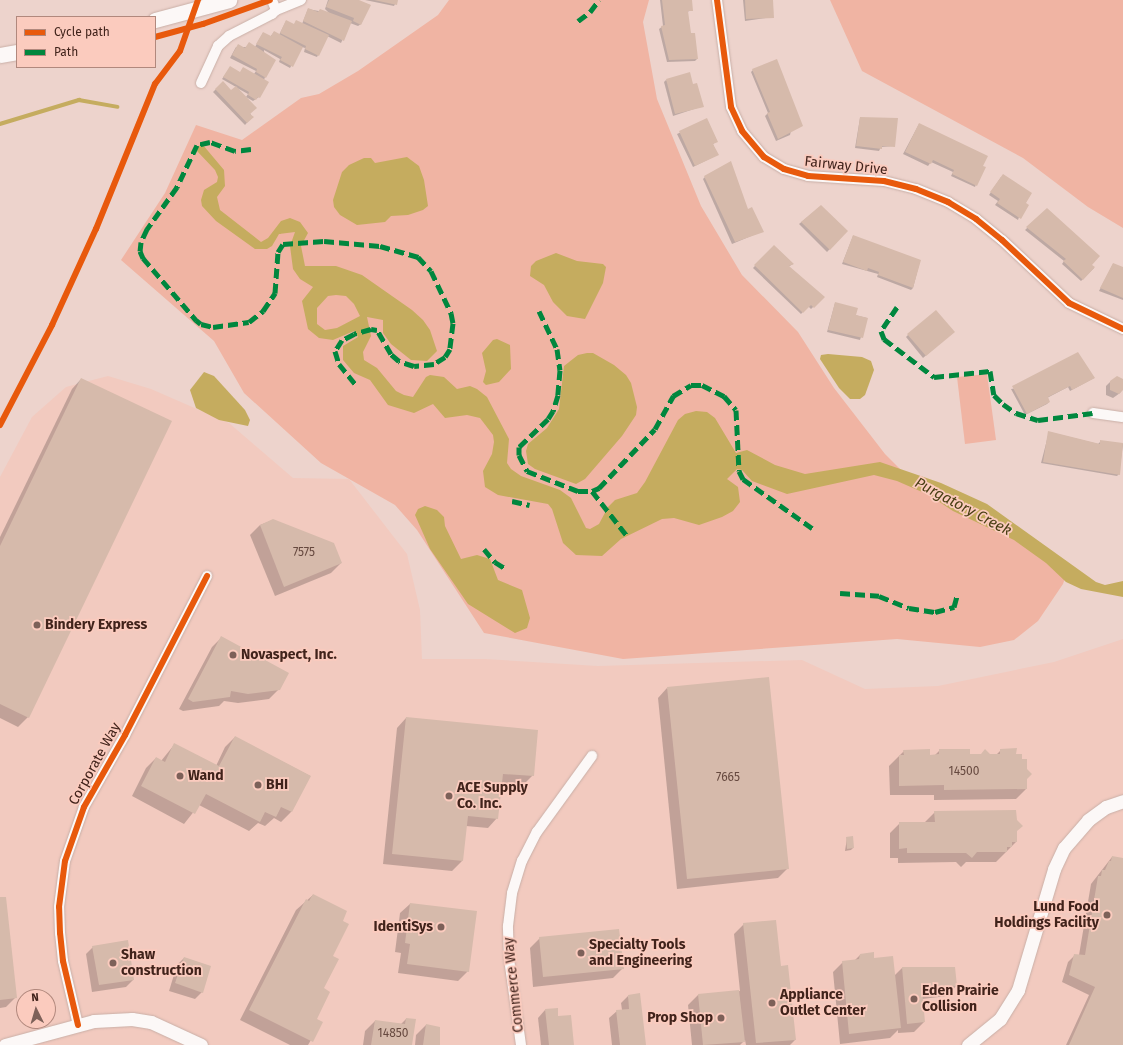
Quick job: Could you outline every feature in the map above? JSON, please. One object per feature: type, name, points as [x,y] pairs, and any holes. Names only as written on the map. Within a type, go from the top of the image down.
[{"type":"main road","points":[[156,20],[229,0]]},
{"type":"main road","points":[[0,55],[16,52]]},
{"type":"street","points":[[272,0],[276,10]]},
{"type":"street","points":[[201,83],[218,46],[223,41],[276,10],[301,0]]},
{"type":"street","name":"Fairway Drive","points":[[717,0],[731,107],[742,131],[764,157],[784,168],[808,176],[884,181],[916,189],[948,202],[976,219],[1002,240],[1069,303],[1123,329]]},
{"type":"street","points":[[1094,413],[1123,417]]},
{"type":"street","name":"Corporate Way","points":[[78,1026],[63,961],[60,932],[59,907],[66,861],[84,807],[125,735],[207,576]]},
{"type":"street","name":"Commerce Way","points":[[521,1045],[509,958],[508,926],[512,893],[522,861],[537,832],[592,756]]},
{"type":"street","points":[[968,1045],[1000,1018],[1018,990],[1054,869],[1064,848],[1088,820],[1106,807],[1123,801]]},
{"type":"street","points":[[5,1045],[110,1019],[147,1021],[201,1045]]},
{"type":"shaded area","points":[[449,0],[649,0],[643,22],[657,99],[701,206],[742,275],[798,332],[834,388],[885,454],[907,476],[1068,569],[1063,584],[1038,621],[1014,640],[980,647],[897,639],[623,659],[484,633],[417,530],[395,505],[321,463],[244,393],[214,341],[121,260],[165,193],[196,125],[242,140],[301,98],[319,94],[358,71],[438,15]]},
{"type":"shaded area","points":[[830,0],[1123,0],[1123,228],[1088,207],[1023,158],[862,71]]},
{"type":"shaded area","points":[[987,374],[996,440],[965,444],[957,377]]},
{"type":"shaded area","points":[[108,376],[151,389],[229,423],[293,478],[349,479],[407,554],[420,610],[422,659],[485,659],[598,666],[802,660],[865,689],[938,686],[1054,662],[1123,639],[1123,1045],[0,1045],[0,477],[32,417],[66,387]]},
{"type":"water","points":[[200,145],[203,145],[224,170],[225,186],[217,197],[220,210],[261,242],[268,238],[281,221],[290,218],[300,222],[308,233],[301,246],[305,266],[336,266],[362,275],[412,310],[423,320],[430,330],[437,351],[427,361],[411,360],[391,344],[383,333],[383,320],[367,317],[371,336],[363,352],[364,360],[377,368],[396,391],[404,395],[413,397],[426,377],[430,375],[444,377],[457,389],[470,386],[477,389],[487,397],[509,439],[507,463],[511,469],[521,476],[560,490],[571,498],[586,528],[590,529],[599,524],[608,507],[615,500],[637,493],[645,482],[678,420],[685,414],[696,411],[707,412],[715,418],[736,453],[747,450],[775,465],[805,474],[880,462],[941,483],[987,504],[1096,582],[1105,585],[1123,581],[1123,597],[1081,589],[1066,582],[1046,563],[1014,540],[953,511],[929,495],[897,481],[874,475],[787,494],[752,481],[742,470],[737,469],[727,479],[738,487],[740,502],[733,511],[722,517],[699,525],[674,518],[662,519],[621,539],[602,556],[576,555],[563,543],[552,509],[548,504],[498,495],[485,487],[483,471],[492,454],[494,442],[493,435],[480,418],[467,415],[445,418],[433,404],[414,413],[388,405],[370,380],[354,373],[343,360],[343,346],[358,337],[354,331],[333,340],[319,338],[308,329],[302,301],[313,287],[300,279],[293,269],[290,246],[295,232],[279,234],[272,246],[267,249],[255,249],[216,221],[202,206],[201,200],[204,190],[217,182],[218,177],[215,170],[197,151]],"holes":[[[328,296],[346,296],[354,304],[360,316],[337,328],[325,330],[317,324],[317,308]]]},
{"type":"water","points":[[407,157],[419,166],[424,180],[428,206],[423,210],[408,215],[391,216],[385,222],[357,225],[340,215],[334,207],[333,200],[342,172],[349,165],[364,158],[371,158],[375,163]]},
{"type":"water","points":[[556,253],[577,261],[603,264],[606,267],[603,283],[585,319],[567,316],[553,302],[544,285],[530,276],[531,266],[536,261]]},
{"type":"water","points":[[497,339],[510,345],[511,369],[499,382],[486,385],[483,382],[486,371],[482,353],[493,340]]},
{"type":"water","points":[[593,353],[614,365],[626,375],[631,383],[637,407],[636,415],[622,436],[585,479],[576,484],[535,469],[528,464],[526,451],[528,444],[547,428],[559,409],[564,366],[578,355]]},
{"type":"water","points":[[828,354],[862,357],[871,361],[874,370],[865,395],[860,399],[850,399],[839,388],[820,359],[821,355]]},
{"type":"water","points":[[204,372],[214,376],[245,410],[250,420],[248,426],[219,420],[196,408],[190,390]]},
{"type":"water","points":[[425,506],[437,510],[444,517],[445,526],[461,559],[477,555],[490,559],[498,580],[522,590],[530,618],[527,628],[515,633],[468,604],[430,549],[415,515],[418,509]]},
{"type":"building","points":[[329,0],[359,0],[371,5],[361,25],[353,21],[354,18],[326,7]]},
{"type":"building","points":[[374,0],[398,0],[397,5]]},
{"type":"building","points":[[662,0],[692,0],[693,11],[688,11],[691,33],[695,33],[698,59],[669,60],[661,26],[665,25]]},
{"type":"building","points":[[745,0],[773,0],[774,18],[746,19]]},
{"type":"building","points":[[308,8],[318,12],[320,9],[352,21],[344,41],[303,21]]},
{"type":"building","points":[[286,20],[294,24],[296,20],[329,35],[319,56],[305,49],[306,46],[280,33]]},
{"type":"building","points":[[274,31],[303,47],[293,67],[280,60],[282,57],[256,44],[263,32],[271,36]]},
{"type":"building","points":[[249,42],[276,60],[266,78],[256,72],[257,69],[232,55],[238,44],[245,48]]},
{"type":"building","points":[[777,59],[803,126],[778,139],[767,113],[770,112],[752,69]]},
{"type":"building","points":[[230,66],[240,72],[243,67],[269,82],[260,98],[258,97],[256,100],[248,95],[249,92],[223,77]]},
{"type":"building","points":[[690,72],[693,84],[697,83],[704,107],[675,114],[666,79]]},
{"type":"building","points":[[223,81],[231,90],[236,86],[257,108],[250,114],[254,117],[247,123],[215,89]]},
{"type":"building","points":[[860,117],[898,118],[895,147],[882,146],[882,149],[856,146]]},
{"type":"building","points":[[707,118],[718,142],[713,144],[719,155],[695,166],[679,131]]},
{"type":"building","points":[[919,123],[988,156],[983,166],[986,167],[977,186],[952,174],[954,170],[933,160],[931,164],[905,152]]},
{"type":"building","points":[[731,161],[748,209],[752,207],[764,232],[735,242],[704,176]]},
{"type":"building","points":[[1003,174],[1032,193],[1026,203],[1029,205],[1021,219],[997,203],[1000,199],[990,192]]},
{"type":"building","points":[[821,205],[848,231],[830,250],[801,222]]},
{"type":"building","points":[[1047,208],[1100,256],[1092,265],[1095,267],[1083,280],[1063,261],[1066,259],[1026,227]]},
{"type":"building","points":[[853,235],[921,260],[913,288],[878,275],[879,272],[868,268],[867,271],[843,262]]},
{"type":"building","points":[[774,245],[794,264],[789,266],[825,297],[814,308],[811,305],[803,313],[754,265]]},
{"type":"building","points":[[1113,263],[1123,267],[1123,298],[1100,288]]},
{"type":"building","points":[[835,302],[858,308],[856,315],[868,318],[863,338],[828,330]]},
{"type":"building","points":[[936,310],[955,332],[926,356],[907,334]]},
{"type":"building","points":[[1078,352],[1095,378],[1072,390],[1070,386],[1048,397],[1050,402],[1027,414],[1012,386]]},
{"type":"building","points":[[1117,376],[1123,379],[1123,390],[1119,394],[1110,390],[1110,381]]},
{"type":"building","name":"Bindery Express","points":[[81,378],[172,421],[29,718],[0,704],[0,546]]},
{"type":"building","points":[[1048,431],[1100,444],[1100,440],[1123,443],[1120,475],[1043,462]]},
{"type":"building","points":[[273,519],[334,543],[342,563],[284,587],[260,525]]},
{"type":"building","name":"Novaspect, Inc.","points":[[221,636],[289,673],[280,690],[248,694],[231,691],[230,697],[193,702],[188,699]]},
{"type":"building","points":[[769,677],[789,869],[687,879],[667,687]]},
{"type":"building","name":"ACE Supply Co. Inc.","points":[[406,717],[538,730],[534,776],[503,774],[498,819],[468,816],[463,861],[392,854]]},
{"type":"building","name":"BHI","points":[[235,736],[311,776],[292,812],[281,807],[276,817],[265,812],[260,822],[206,794],[195,814],[141,786],[156,757],[165,762],[174,743],[219,766]]},
{"type":"building","points":[[1017,748],[1016,754],[1022,754],[1022,759],[1027,759],[1027,769],[1032,774],[1027,779],[1027,789],[944,790],[944,785],[899,786],[899,755],[904,755],[903,750],[930,749],[930,755],[939,754],[939,749],[970,749],[970,754],[981,754],[985,749],[990,754],[1000,754],[1000,749]]},
{"type":"building","points":[[1016,810],[1017,820],[1023,826],[1017,831],[1017,842],[1012,842],[1012,847],[1007,847],[1007,852],[977,852],[972,858],[966,853],[907,853],[907,848],[899,849],[899,822],[935,822],[934,811]]},
{"type":"building","points":[[853,836],[854,848],[847,849],[846,837]]},
{"type":"building","name":"Lund Food Holdings Facility","points":[[1112,856],[1123,858],[1123,1045],[1069,1045],[1095,987],[1069,975],[1074,954],[1085,955],[1098,876],[1101,876],[1102,870],[1105,870],[1109,861],[1111,861]]},
{"type":"building","points":[[313,894],[347,911],[343,921],[349,924],[333,956],[339,959],[324,988],[330,992],[317,1019],[323,1022],[313,1042],[249,1010],[306,899],[309,901]]},
{"type":"building","points":[[0,897],[6,897],[16,998],[0,1000]]},
{"type":"building","name":"IdentiSys","points":[[410,903],[477,911],[469,972],[407,964],[410,944],[405,943]]},
{"type":"building","name":"Appliance Outlet Center","points":[[776,920],[781,966],[788,965],[796,1040],[756,1043],[743,923]]},
{"type":"building","name":"Specialty Tools and Engineering","points":[[619,929],[624,969],[543,977],[539,937]]},
{"type":"building","name":"Shaw construction","points":[[128,940],[134,980],[99,985],[92,946]]},
{"type":"building","points":[[874,952],[874,958],[893,956],[901,1028],[849,1034],[842,961],[859,959],[860,954]]},
{"type":"building","points":[[184,957],[211,966],[203,993],[175,983]]},
{"type":"building","name":"Eden Prairie Collision","points":[[902,967],[955,967],[957,986],[922,990],[925,1022],[907,1024]]},
{"type":"building","name":"Prop Shop","points":[[739,990],[745,1042],[703,1045],[698,994]]},
{"type":"building","points":[[640,993],[646,1045],[620,1045],[616,1010],[629,1009],[628,995]]},
{"type":"building","points":[[558,1008],[558,1016],[571,1015],[574,1045],[549,1045],[545,1009]]},
{"type":"building","points":[[406,1018],[416,1019],[412,1045],[371,1045],[375,1020],[405,1024]]},
{"type":"building","points":[[426,1024],[440,1027],[440,1045],[423,1045]]},
{"type":"waterway","name":"Purgatory Creek","points":[[0,124],[79,100],[117,107]]},
{"type":"marked path","points":[[578,21],[590,12],[599,0]]},
{"type":"marked path","points":[[251,149],[235,151],[210,142],[197,145],[177,187],[147,229],[141,242],[140,251],[143,258],[196,320],[201,324],[213,327],[249,322],[263,311],[275,293],[278,252],[283,244],[324,241],[380,246],[418,257],[431,271],[451,313],[453,323],[450,349],[445,357],[434,364],[414,366],[399,361],[391,354],[377,330],[371,329],[354,334],[342,340],[335,351],[339,364],[356,385]]},
{"type":"marked path","points":[[897,307],[881,331],[884,339],[934,377],[990,371],[994,395],[1003,404],[1016,413],[1038,420],[1093,413]]},
{"type":"marked path","points":[[539,311],[557,349],[560,370],[558,395],[553,411],[548,419],[519,447],[519,455],[527,471],[578,491],[592,491],[599,488],[655,429],[673,396],[691,385],[702,385],[724,396],[736,410],[739,471],[743,479],[812,528]]},
{"type":"marked path","points":[[592,491],[628,537]]},
{"type":"marked path","points":[[512,501],[530,505]]},
{"type":"marked path","points":[[484,549],[495,562],[506,569]]},
{"type":"marked path","points":[[840,593],[879,596],[909,608],[935,612],[954,607],[957,596]]},
{"type":"cycle path","points":[[0,425],[52,325],[96,229],[155,84],[180,51],[198,0]]},
{"type":"cycle path","points":[[156,37],[203,24],[270,0]]},
{"type":"cycle path","points":[[717,0],[731,107],[742,131],[764,157],[784,169],[808,176],[884,181],[916,189],[948,202],[976,219],[1002,240],[1069,303],[1123,329]]},
{"type":"cycle path","points":[[78,1025],[63,961],[60,933],[59,907],[65,861],[84,807],[125,735],[207,576]]},
{"type":"place","name":"Bindery Express","points":[[37,625]]},
{"type":"place","name":"Novaspect, Inc.","points":[[233,655]]},
{"type":"place","name":"Wand","points":[[180,776]]},
{"type":"place","name":"BHI","points":[[258,785]]},
{"type":"place","name":"ACE Supply Co. Inc.","points":[[449,796]]},
{"type":"place","name":"Lund Food Holdings Facility","points":[[1107,915]]},
{"type":"place","name":"IdentiSys","points":[[441,927]]},
{"type":"place","name":"Specialty Tools and Engineering","points":[[581,953]]},
{"type":"place","name":"Shaw construction","points":[[113,963]]},
{"type":"place","name":"Eden Prairie Collision","points":[[914,999]]},
{"type":"place","name":"Appliance Outlet Center","points":[[772,1003]]},
{"type":"place","name":"Prop Shop","points":[[721,1018]]}]
